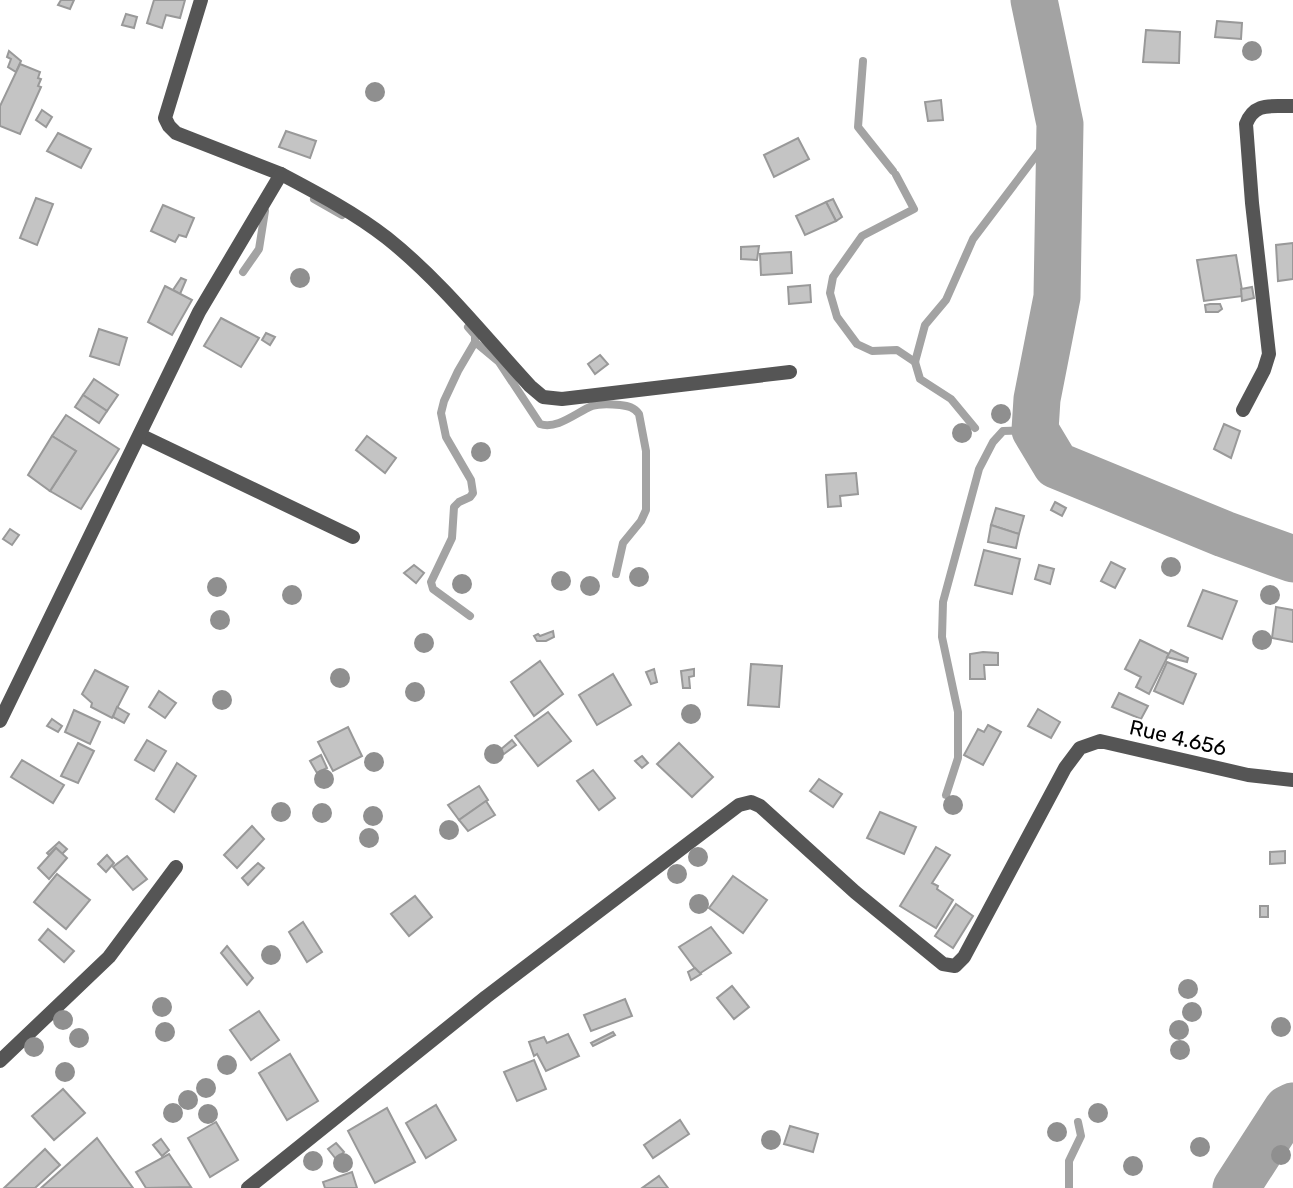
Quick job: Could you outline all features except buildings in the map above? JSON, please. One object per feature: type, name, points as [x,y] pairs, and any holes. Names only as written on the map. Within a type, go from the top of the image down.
[{"type":"street","points":[[201,0],[165,118],[169,126],[176,133],[281,174],[321,195],[386,237],[426,272],[543,397],[562,399],[790,372]]},
{"type":"street","points":[[1243,410],[1265,370],[1269,355],[1246,124],[1250,113],[1260,107],[1293,106]]},
{"type":"street","points":[[0,721],[199,312],[281,174]]},
{"type":"street","points":[[140,435],[353,537]]},
{"type":"street","name":"Rue 4.656","points":[[253,1186],[486,998],[739,805],[751,802],[760,806],[855,892],[943,964],[955,966],[964,957],[1065,768],[1080,748],[1100,741],[1248,775],[1293,780]]},
{"type":"street","points":[[0,1061],[109,957],[176,867]]},
{"type":"waterway","points":[[1034,0],[1060,124],[1057,297],[1037,399],[1035,430],[1056,465],[1224,534],[1293,559]]},
{"type":"waterway","points":[[863,61],[858,127],[893,171]]},
{"type":"waterway","points":[[975,428],[951,399],[920,379],[915,362],[925,325],[946,300],[973,239],[1060,124]]},
{"type":"waterway","points":[[896,175],[914,209],[862,236],[833,277],[830,293],[837,317],[857,344],[872,351],[897,350],[915,362]]},
{"type":"waterway","points":[[314,199],[342,215]]},
{"type":"waterway","points":[[243,272],[259,249],[265,211]]},
{"type":"waterway","points":[[468,327],[475,335],[475,342],[499,362],[540,424],[560,423],[599,404],[628,406],[639,414],[646,451],[646,510],[641,521],[623,543],[616,574]]},
{"type":"waterway","points":[[470,616],[433,589],[431,582],[452,538],[454,507],[473,493],[471,480],[446,437],[441,413],[458,371],[475,342]]},
{"type":"waterway","points":[[946,795],[958,758],[958,712],[942,637],[943,602],[979,469],[993,442],[1003,431],[1035,430]]},
{"type":"waterway","points":[[1236,1188],[1287,1109],[1293,1106]]},
{"type":"waterway","points":[[1069,1188],[1069,1161],[1081,1136],[1078,1122]]}]
